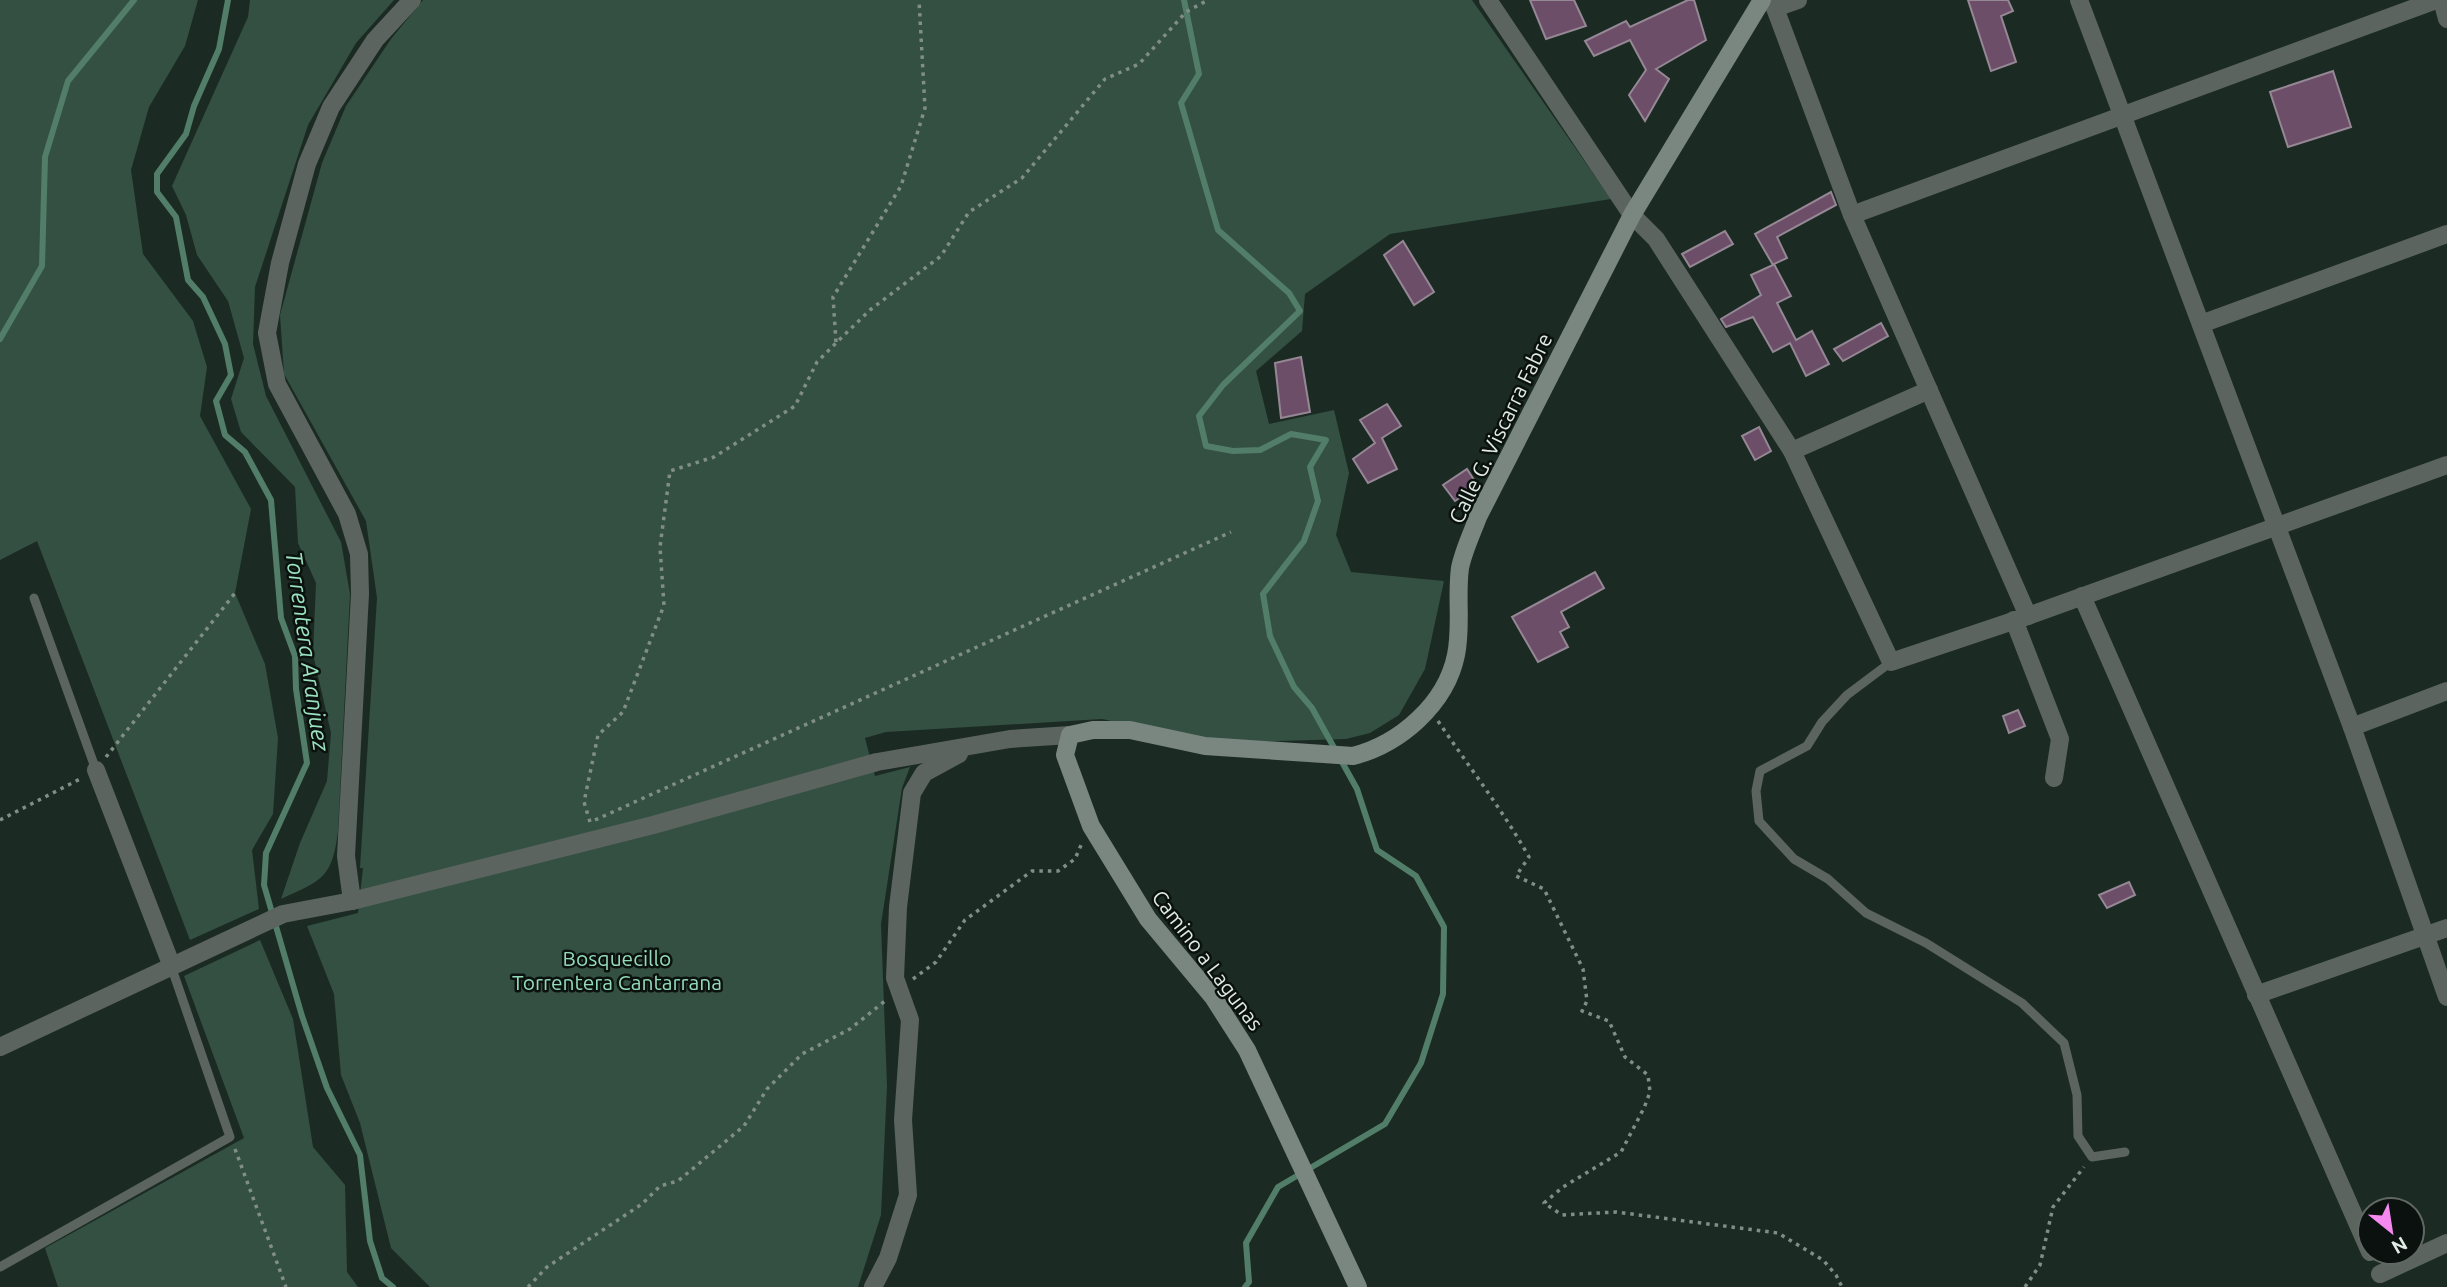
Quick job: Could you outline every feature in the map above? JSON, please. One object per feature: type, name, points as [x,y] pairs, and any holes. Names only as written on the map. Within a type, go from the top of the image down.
[{"type":"street","points":[[352,901],[346,856],[360,594],[359,554],[347,514],[277,384],[267,333],[280,263],[307,164],[326,118],[375,40],[412,0]]},
{"type":"street","points":[[1488,0],[1632,215],[1656,239],[1792,451],[1891,662],[2447,465]]},
{"type":"street","points":[[1798,0],[1769,3],[1852,215],[1929,390],[2021,618],[2060,738],[2053,778]]},
{"type":"street","points":[[2079,0],[2352,726],[2447,998]]},
{"type":"street","points":[[1852,215],[2436,0]]},
{"type":"street","points":[[2442,0],[2447,19]]},
{"type":"street","name":"Calle G. Viscarra Fabre","points":[[1070,735],[1093,730],[1129,730],[1205,746],[1266,748],[1326,757],[1353,757],[1374,751],[1406,731],[1429,708],[1456,657],[1460,568],[1478,517],[1632,215],[1769,3]]},
{"type":"street","points":[[2201,324],[2447,234]]},
{"type":"street","points":[[1792,451],[1929,390]]},
{"type":"street","points":[[2082,596],[2356,1220]]},
{"type":"street","points":[[2352,726],[2447,691]]},
{"type":"street","points":[[0,1047],[171,964],[283,914],[352,901],[592,831],[877,762],[1010,739],[1070,735]]},
{"type":"street","name":"Camino a Lagunas","points":[[1070,735],[1065,755],[1091,825],[1148,919],[1213,997],[1247,1050],[1358,1287]]},
{"type":"street","points":[[873,1287],[888,1258],[908,1195],[902,1120],[909,1020],[895,978],[898,908],[912,793],[924,773],[955,755],[1010,739]]},
{"type":"street","points":[[96,770],[171,964]]},
{"type":"street","points":[[2256,995],[2447,928]]},
{"type":"street","points":[[2383,1281],[2447,1243]]},
{"type":"lane","points":[[34,598],[96,770]]},
{"type":"lane","points":[[1891,662],[1847,695],[1822,722],[1807,746],[1759,771],[1756,791],[1759,821],[1794,859],[1828,878],[1866,913],[1926,943],[2022,1003],[2064,1043],[2077,1096],[2078,1136],[2092,1157],[2125,1152]]},
{"type":"lane","points":[[0,1267],[230,1137],[171,964]]},
{"type":"path","points":[[836,343],[833,297],[901,186],[925,108],[919,0]]},
{"type":"path","points":[[592,831],[584,802],[598,735],[623,712],[664,605],[660,547],[670,471],[714,457],[796,406],[817,362],[870,310],[941,256],[969,212],[1021,178],[1105,79],[1139,64],[1186,12],[1209,0]]},
{"type":"path","points":[[578,828],[592,831],[1231,532]]},
{"type":"path","points":[[0,820],[96,770],[235,593]]},
{"type":"path","points":[[1429,708],[1476,776],[1495,797],[1529,857],[1516,876],[1544,889],[1583,969],[1587,1001],[1582,1010],[1609,1021],[1625,1057],[1648,1075],[1650,1092],[1621,1152],[1563,1187],[1544,1203],[1562,1214],[1616,1212],[1777,1233],[1823,1260],[1842,1287]]},
{"type":"path","points":[[528,1287],[547,1266],[642,1204],[660,1186],[678,1181],[744,1126],[767,1089],[802,1054],[850,1029],[936,962],[965,920],[1032,871],[1058,871],[1075,859],[1091,825]]},
{"type":"path","points":[[230,1137],[286,1287]]},
{"type":"path","points":[[2025,1287],[2040,1265],[2053,1208],[2092,1157]]},
{"type":"green space","points":[[0,0],[198,0],[185,46],[149,107],[131,170],[143,254],[193,321],[207,367],[200,416],[251,509],[235,593],[265,664],[278,738],[273,814],[252,850],[259,909],[190,940],[37,541],[0,560]]},
{"type":"green space","points":[[250,0],[394,0],[356,43],[308,125],[255,287],[253,344],[266,396],[341,542],[350,594],[336,847],[323,876],[281,899],[300,843],[327,781],[331,733],[313,654],[316,583],[298,543],[295,487],[241,432],[231,399],[244,358],[228,301],[197,255],[186,215],[172,186],[248,17]]},
{"type":"green space","name":"Bosquecillo Torrentera Cantarrana","points":[[423,0],[1472,0],[1611,199],[1390,234],[1305,294],[1302,331],[1256,371],[1269,424],[1334,410],[1349,473],[1336,535],[1351,572],[1444,581],[1425,669],[1399,715],[1370,733],[1346,739],[1216,743],[1102,719],[886,732],[865,738],[875,776],[910,767],[902,788],[881,924],[887,1086],[881,1215],[858,1287],[430,1287],[391,1248],[360,1123],[341,1075],[334,994],[307,926],[358,913],[363,868],[360,868],[377,598],[366,521],[284,374],[280,315],[322,163],[346,106],[391,39]]},
{"type":"green space","points":[[260,940],[293,1019],[313,1147],[345,1185],[347,1272],[358,1287],[58,1287],[45,1248],[244,1138],[184,976]]},
{"type":"building","points":[[1530,0],[1574,0],[1586,26],[1546,39]]},
{"type":"building","points":[[1688,0],[1694,0],[1706,40],[1656,69],[1669,79],[1645,121],[1629,95],[1646,70],[1630,40],[1594,56],[1585,41],[1626,21],[1630,27]]},
{"type":"building","points":[[1968,0],[2008,0],[2013,11],[2001,16],[2016,62],[1991,71]]},
{"type":"building","points":[[2333,71],[2351,127],[2288,147],[2270,92]]},
{"type":"building","points":[[1831,192],[1836,205],[1777,237],[1787,258],[1774,264],[1791,296],[1777,303],[1796,340],[1812,331],[1829,364],[1806,376],[1790,343],[1773,352],[1753,317],[1726,327],[1721,319],[1761,295],[1751,275],[1773,265],[1755,234]]},
{"type":"building","points":[[1725,231],[1733,244],[1690,267],[1682,254]]},
{"type":"building","points":[[1403,241],[1434,292],[1414,305],[1384,255]]},
{"type":"building","points":[[1881,323],[1888,336],[1843,361],[1834,349]]},
{"type":"building","points":[[1301,357],[1310,412],[1281,418],[1275,363]]},
{"type":"building","points":[[1387,404],[1401,426],[1382,438],[1397,469],[1368,483],[1353,459],[1375,443],[1360,420]]},
{"type":"building","points":[[1759,427],[1771,451],[1755,460],[1742,436]]},
{"type":"building","points":[[1467,469],[1478,486],[1455,501],[1443,485]]},
{"type":"building","points":[[1595,572],[1604,588],[1561,612],[1569,627],[1560,632],[1568,647],[1538,662],[1512,617]]},
{"type":"building","points":[[2018,710],[2025,726],[2009,733],[2003,716]]},
{"type":"building","points":[[2129,882],[2135,895],[2107,908],[2099,895]]},
{"type":"waterway","points":[[0,339],[42,266],[45,157],[68,81],[134,0]]},
{"type":"waterway","name":"Torrentera Aranjuez","points":[[228,0],[219,49],[194,106],[186,134],[157,174],[157,192],[176,217],[188,280],[203,297],[225,344],[231,375],[216,401],[225,435],[245,452],[271,500],[281,618],[295,656],[296,689],[307,763],[266,853],[264,885],[302,1016],[327,1088],[360,1155],[370,1241],[382,1278],[393,1287]]},
{"type":"waterway","points":[[1184,0],[1199,74],[1181,103],[1218,230],[1289,293],[1300,311],[1223,385],[1199,416],[1206,446],[1233,451],[1260,450],[1291,434],[1326,440],[1310,467],[1318,501],[1304,541],[1263,594],[1270,636],[1294,687],[1312,708],[1357,789],[1377,850],[1416,876],[1444,927],[1443,994],[1421,1063],[1385,1124],[1278,1187],[1246,1243],[1249,1282],[1245,1287]]}]
